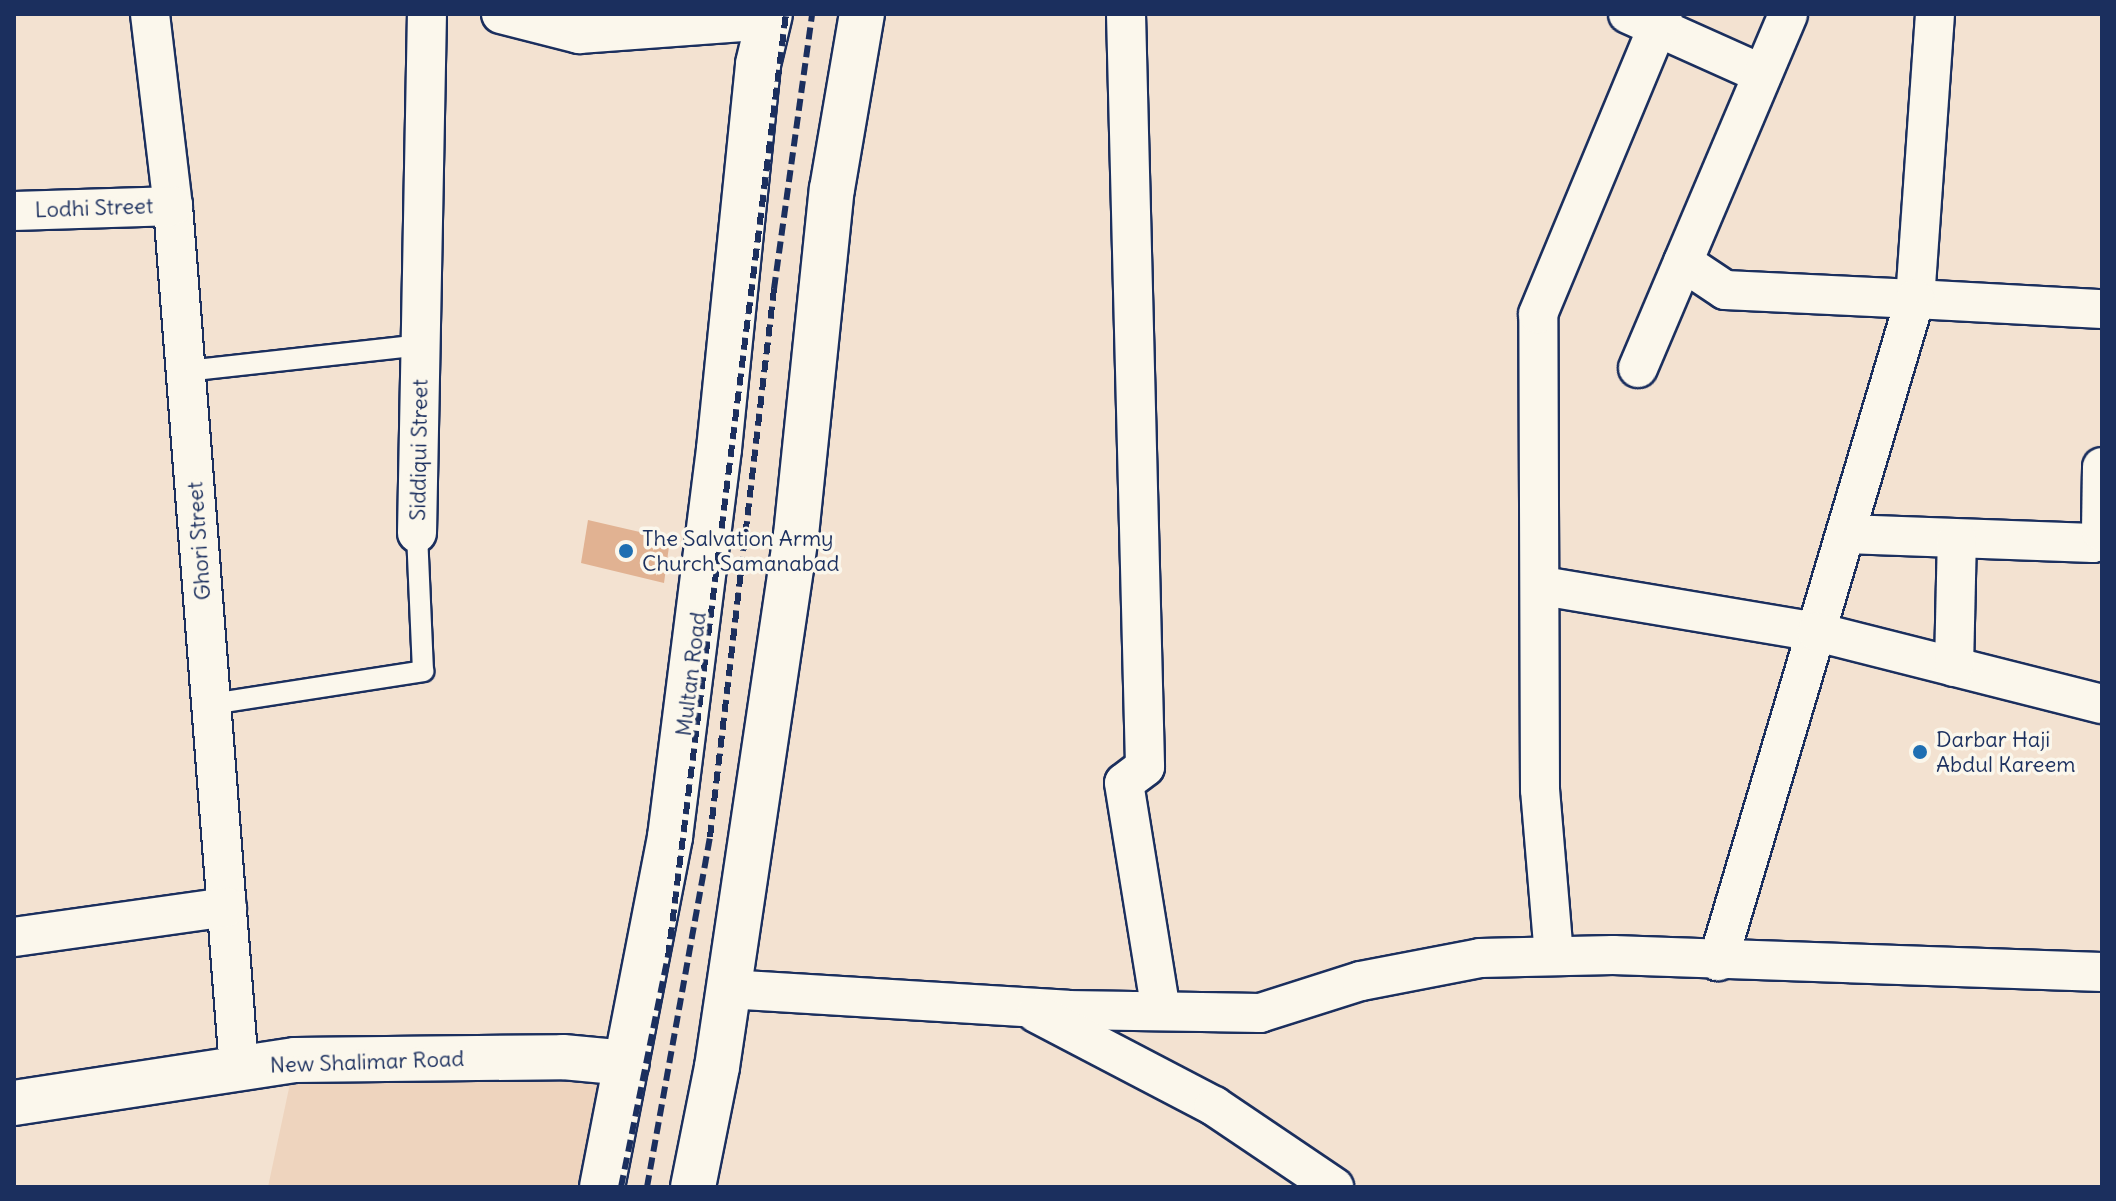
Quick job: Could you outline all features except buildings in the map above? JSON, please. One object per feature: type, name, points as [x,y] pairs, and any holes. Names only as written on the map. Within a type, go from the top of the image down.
[{"type":"main road","points":[[693,1187],[727,989],[796,535],[832,189],[862,14]]},
{"type":"main road","name":"Multan Road","points":[[602,1187],[670,837],[719,449],[758,64],[769,17]]},
{"type":"main road","name":"New Shalimar Road","points":[[14,1103],[295,1060],[563,1057],[627,1063]]},
{"type":"street","name":"Ghori Street","points":[[150,14],[173,206],[239,1068]]},
{"type":"street","name":"Siddiqui Street","points":[[417,533],[427,14]]},
{"type":"street","points":[[501,14],[579,34],[769,17]]},
{"type":"street","points":[[1126,14],[1145,767],[1124,783],[1161,1011]]},
{"type":"street","points":[[1638,368],[1788,14]]},
{"type":"street","points":[[1718,961],[1915,299],[1935,14]]},
{"type":"street","points":[[1554,956],[1540,790],[1542,586],[1538,314],[1649,19],[1762,74]]},
{"type":"street","name":"Lodhi Street","points":[[14,211],[173,206]]},
{"type":"street","points":[[1683,262],[1725,290],[2102,309]]},
{"type":"street","points":[[1846,534],[2093,543],[2101,531],[2102,467]]},
{"type":"street","points":[[1954,667],[1957,539]]},
{"type":"street","points":[[1542,586],[1817,632],[2102,704]]},
{"type":"street","points":[[14,937],[227,907]]},
{"type":"street","points":[[727,989],[1025,1007],[1260,1013],[1361,981],[1465,961],[1554,956],[2102,972]]},
{"type":"street","points":[[1025,1007],[1214,1106],[1334,1187]]},
{"type":"lane","points":[[186,371],[421,345]]},
{"type":"lane","name":"Siddiqui Street","points":[[211,704],[423,671],[417,533]]},
{"type":"shaded area","points":[[632,1043],[607,1187],[268,1187],[295,1060]]},
{"type":"railway","points":[[621,1187],[668,957],[786,14]]},
{"type":"railway","points":[[647,1187],[710,837],[774,289],[812,14]]},
{"type":"place","name":"The Salvation Army Church Samanabad","points":[[626,551]]},
{"type":"place","name":"Darbar Haji Abdul Kareem","points":[[1920,752]]}]
